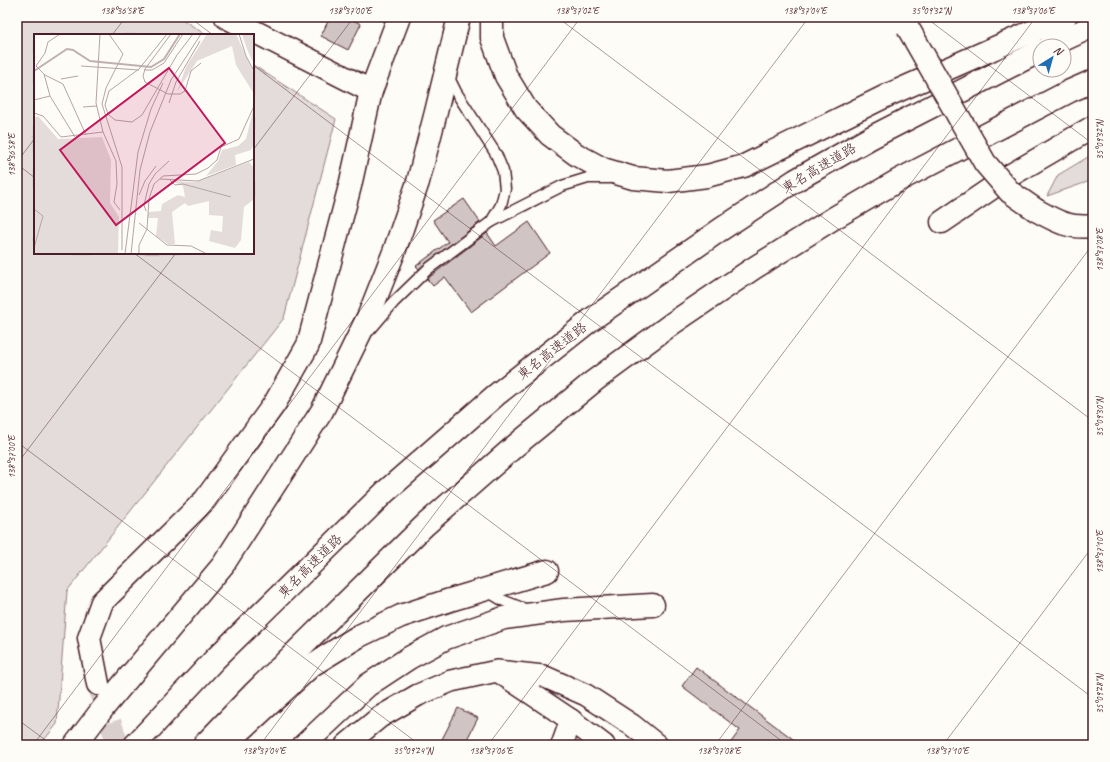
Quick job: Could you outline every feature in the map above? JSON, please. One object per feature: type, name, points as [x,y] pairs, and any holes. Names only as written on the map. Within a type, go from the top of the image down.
[{"type":"main road","points":[[98,684],[89,638],[102,602],[206,500],[275,403],[308,345],[350,186],[371,91],[399,17]]},
{"type":"main road","points":[[75,745],[104,706],[223,565],[322,411],[372,308],[394,252],[416,189],[459,17]]},
{"type":"main road","points":[[492,17],[492,38],[506,76],[526,109],[550,135],[577,155],[603,170],[633,178],[668,181],[707,176],[744,166],[888,96],[1066,17]]},
{"type":"main road","points":[[237,20],[371,91]]},
{"type":"main road","points":[[905,23],[985,162],[1010,192],[1036,210],[1059,223],[1084,227],[1093,226]]},
{"type":"main road","points":[[1067,38],[1093,26]]},
{"type":"main road","name":"東名高速道路","points":[[135,745],[215,659],[385,492],[496,395],[592,319],[720,230],[796,180],[872,137],[1032,55]]},
{"type":"main road","points":[[204,745],[253,694],[425,525],[515,446],[600,376],[679,319],[754,268],[834,218],[906,177],[1070,91],[1093,81]]},
{"type":"main road","points":[[942,222],[1011,175],[1093,127]]},
{"type":"main road","points":[[225,745],[312,665],[359,636],[401,616],[547,571]]},
{"type":"main road","points":[[304,745],[368,685],[409,658],[446,638],[504,618],[564,610],[653,605]]},
{"type":"street","points":[[496,671],[572,720],[604,745]]},
{"type":"street","points":[[346,745],[380,717],[418,695],[451,681],[496,671],[543,676],[586,695],[632,725],[657,745]]},
{"type":"street","points":[[562,745],[572,720]]},
{"type":"lane","points":[[448,61],[450,80],[456,92],[496,154],[503,171],[505,189],[501,205],[491,222]]},
{"type":"lane","points":[[348,358],[394,302],[428,269],[491,222],[562,186],[588,178],[633,178]]},
{"type":"lane","points":[[485,589],[502,600],[519,608],[540,613]]},
{"type":"shaded area","points":[[17,17],[179,17],[204,34],[34,34],[34,254],[254,254],[254,66],[336,119],[284,318],[67,591],[57,724],[40,745],[17,745]]},
{"type":"shaded area","points":[[1093,154],[1093,180],[1047,196],[1058,175]]},
{"type":"building","points":[[330,17],[347,17],[361,24],[348,50],[321,36]]},
{"type":"building","points":[[464,199],[480,222],[419,269],[416,266],[448,242],[433,220]]},
{"type":"building","points":[[529,222],[550,253],[471,312],[445,277],[433,286],[427,279],[487,233],[496,246]]},
{"type":"building","points":[[696,667],[801,745],[729,745],[740,730],[682,686]]},
{"type":"building","points":[[458,708],[478,718],[464,745],[439,745]]},
{"type":"tunnel","points":[[100,691],[118,745]]}]
